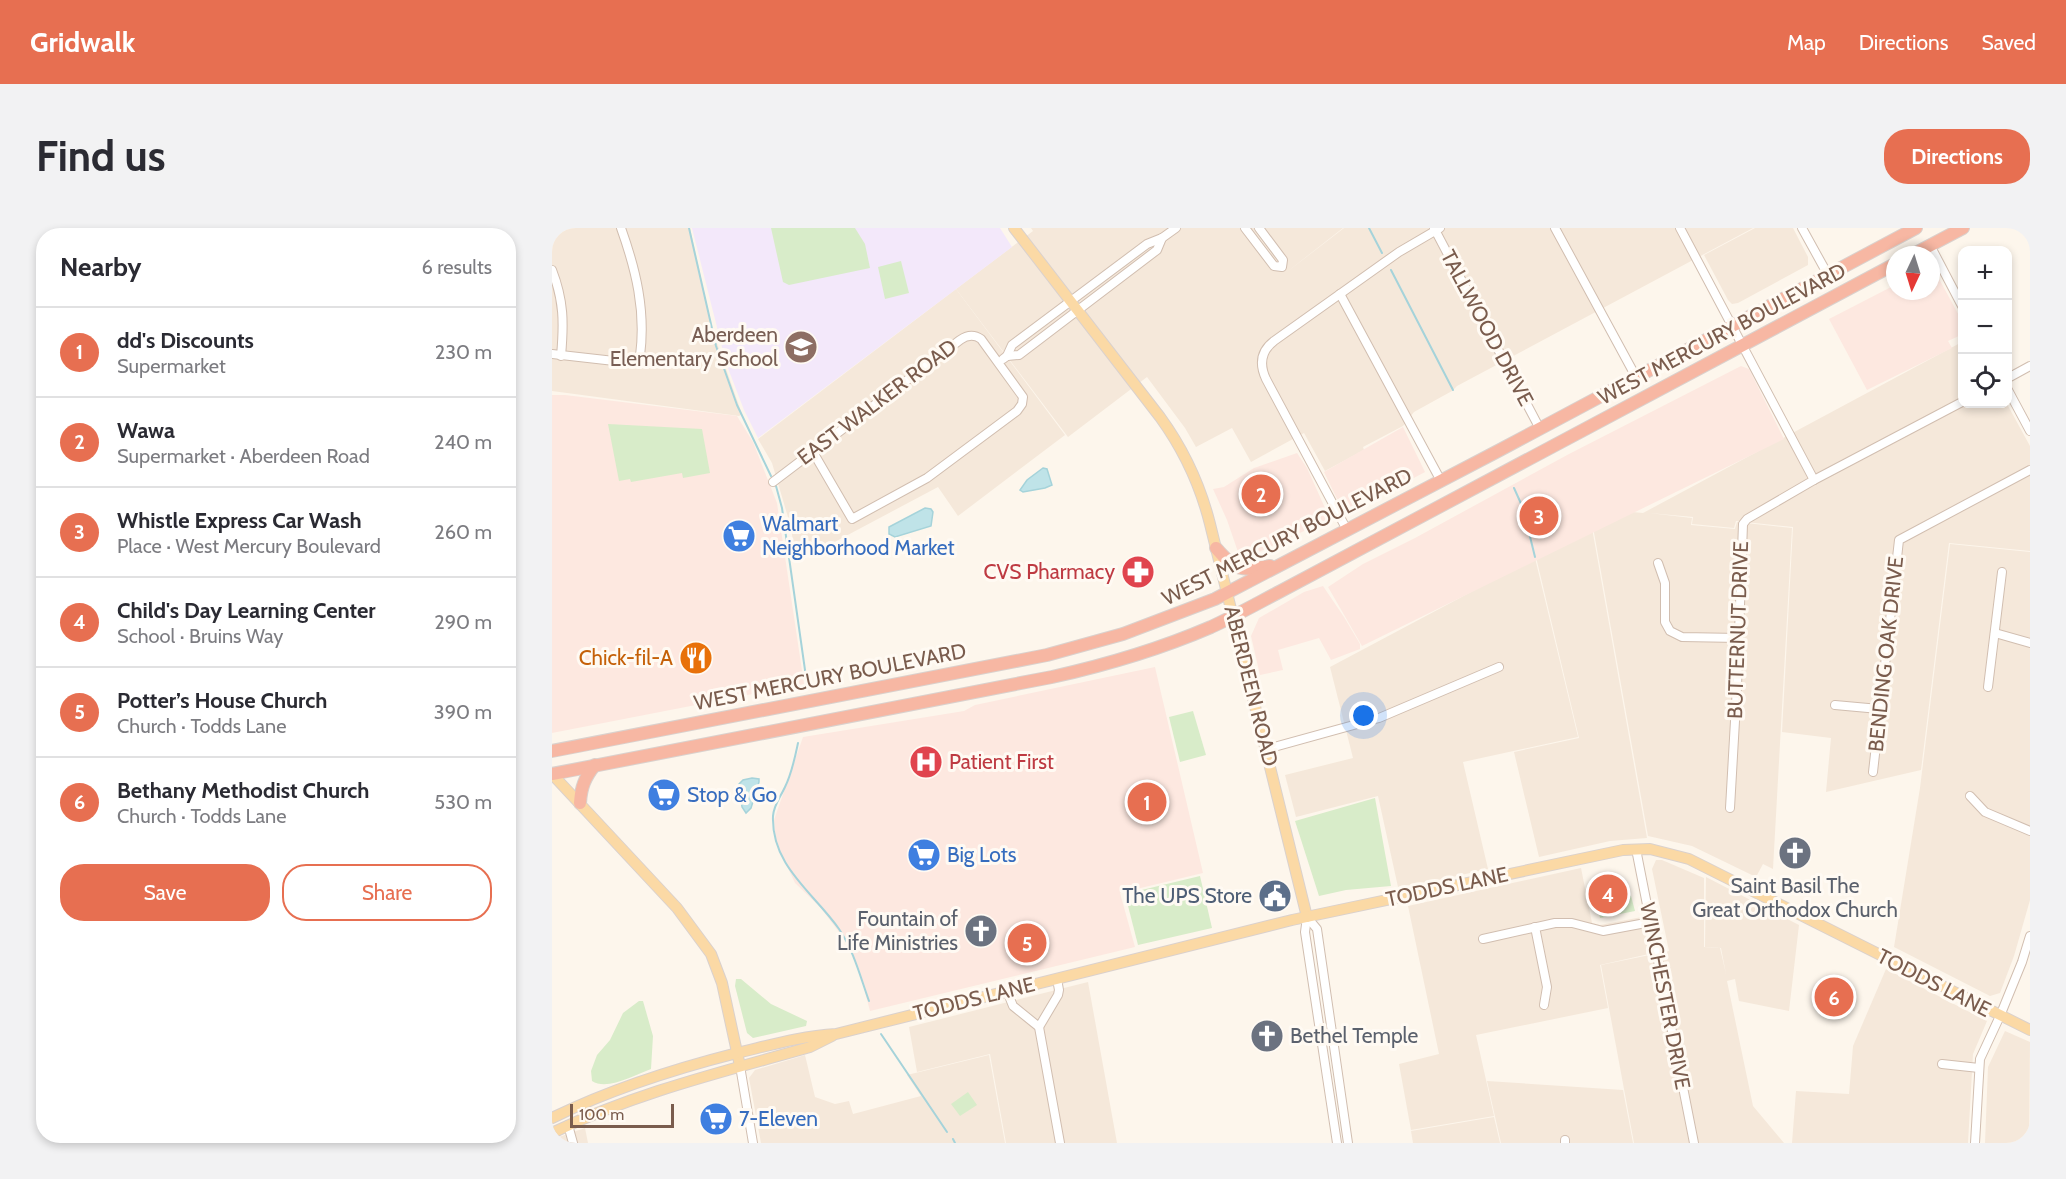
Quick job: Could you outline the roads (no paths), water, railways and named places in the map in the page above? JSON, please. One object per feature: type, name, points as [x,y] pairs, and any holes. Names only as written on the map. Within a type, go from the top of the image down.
[{"type":"highway","name":"WEST MERCURY BOULEVARD","points":[[552,750],[1047,655],[1145,627],[1189,610],[1280,565],[1916,228]]},
{"type":"highway","points":[[1930,245],[1963,228]]},
{"type":"highway","name":"WEST MERCURY BOULEVARD","points":[[552,774],[1080,671],[1157,648],[1233,616],[1886,269]]},
{"type":"highway","points":[[1216,548],[1239,569],[1280,565]]},
{"type":"highway","points":[[580,803],[586,777],[596,765]]},
{"type":"main road","name":"ABERDEEN ROAD","points":[[1014,228],[1160,417],[1182,450],[1201,491],[1307,917]]},
{"type":"main road","points":[[552,774],[677,908],[711,954],[722,983],[740,1066]]},
{"type":"main road","name":"TODDS LANE","points":[[552,1118],[626,1087],[682,1068],[805,1036],[836,1034],[1307,917],[1607,852],[1636,849],[1670,853],[1689,859],[2030,1030]]},
{"type":"main road","name":"TODDS LANE","points":[[552,1132],[666,1087],[810,1047],[836,1034]]},
{"type":"street","points":[[552,270],[561,296],[564,319],[557,355],[632,363],[637,361],[640,356],[641,303],[631,256],[621,228]]},
{"type":"street","points":[[813,452],[852,519],[927,478],[1019,409],[1023,402],[1022,394],[999,363],[1007,356],[1012,345],[1147,244],[1176,228]]},
{"type":"street","points":[[1245,228],[1274,266],[1282,267],[1283,260],[1259,228]]},
{"type":"street","points":[[1555,228],[1636,377]]},
{"type":"street","points":[[1680,228],[1814,480]]},
{"type":"street","points":[[1802,228],[1828,275]]},
{"type":"street","points":[[1347,530],[1266,379],[1262,363],[1264,353],[1270,345],[1340,294],[1436,229]]},
{"type":"street","name":"TALLWOOD DRIVE","points":[[1436,229],[1540,429]]},
{"type":"street","points":[[1007,356],[1019,355],[1077,312],[1156,250],[1162,237]]},
{"type":"street","points":[[1930,245],[1959,300]]},
{"type":"street","points":[[1340,294],[1441,481]]},
{"type":"street","name":"EAST WALKER ROAD","points":[[773,482],[965,337],[971,335],[979,337],[999,363]]},
{"type":"street","points":[[2012,375],[2030,366]]},
{"type":"street","points":[[2012,399],[2030,431]]},
{"type":"street","name":"BUTTERNUT DRIVE","points":[[1730,808],[1743,524],[1747,519],[1814,480],[1958,404]]},
{"type":"street","name":"BENDING OAK DRIVE","points":[[1873,772],[1899,540],[2030,471]]},
{"type":"street","points":[[1658,563],[1665,583],[1665,622],[1670,631],[1682,637],[1738,638]]},
{"type":"street","points":[[1988,687],[2002,572]]},
{"type":"street","points":[[1995,633],[2030,643]]},
{"type":"street","points":[[1267,749],[1379,718],[1499,668]]},
{"type":"street","points":[[1835,705],[1879,709]]},
{"type":"street","points":[[1970,796],[1985,812],[2030,831]]},
{"type":"street","name":"WINCHESTER DRIVE","points":[[1636,849],[1694,1143]]},
{"type":"street","points":[[1307,917],[1305,932],[1337,1143]]},
{"type":"street","points":[[1307,917],[1317,929],[1348,1143]]},
{"type":"street","points":[[1483,939],[1564,922],[1603,931],[1651,922]]},
{"type":"street","points":[[1535,927],[1547,987],[1544,1005]]},
{"type":"street","points":[[1975,1143],[1980,1059],[2022,962],[2030,936]]},
{"type":"street","points":[[1039,1027],[1058,995],[1057,979]]},
{"type":"street","points":[[1007,991],[1013,1006],[1039,1027],[1060,1143]]},
{"type":"street","points":[[1942,1064],[1979,1068]]},
{"type":"street","points":[[740,1066],[753,1143]]},
{"type":"street","points":[[568,1125],[573,1143]]},
{"type":"water","points":[[1043,468],[1047,469],[1052,485],[1023,492],[1020,490],[1027,480]]},
{"type":"water","points":[[925,508],[933,512],[931,526],[895,537],[889,534],[889,527]]},
{"type":"water","points":[[759,779],[759,782],[751,808],[746,813],[742,807],[739,784],[743,780]]},
{"type":"waterway","points":[[689,228],[716,346],[737,405],[771,476]]},
{"type":"waterway","points":[[1369,228],[1382,253]]},
{"type":"waterway","points":[[1391,270],[1453,390]]},
{"type":"waterway","points":[[776,486],[782,508],[806,677]]},
{"type":"waterway","points":[[1514,488],[1523,508],[1535,557]]},
{"type":"waterway","points":[[798,743],[790,776],[775,808],[774,834],[786,864],[844,937],[869,1001]]},
{"type":"waterway","points":[[881,1034],[947,1132]]},
{"type":"waterway","points":[[953,1139],[955,1143]]},
{"type":"place","name":"Aberdeen Elementary School","points":[[801,347]]},
{"type":"place","name":"Wawa","points":[[1261,494]]},
{"type":"place","name":"Whistle Express Car Wash","points":[[1539,516]]},
{"type":"place","name":"Walmart Neighborhood Market","points":[[739,536]]},
{"type":"place","name":"CVS Pharmacy","points":[[1138,572]]},
{"type":"place","name":"Chick-fil-A","points":[[696,658]]},
{"type":"place","name":"Patient First","points":[[926,762]]},
{"type":"place","name":"Stop & Go","points":[[664,795]]},
{"type":"place","name":"dd's Discounts","points":[[1147,802]]},
{"type":"place","name":"Saint Basil The Great Orthodox Church","points":[[1795,853]]},
{"type":"place","name":"Big Lots","points":[[924,855]]},
{"type":"place","name":"Child's Day Learning Center","points":[[1608,894]]},
{"type":"place","name":"The UPS Store","points":[[1275,896]]},
{"type":"place","name":"Fountain of Life Ministries","points":[[981,931]]},
{"type":"place","name":"Potter’s House Church","points":[[1027,943]]},
{"type":"place","name":"Bethany Methodist Church","points":[[1834,997]]},
{"type":"place","name":"Bethel Temple","points":[[1267,1036]]},
{"type":"place","name":"7-Eleven","points":[[716,1119]]}]
